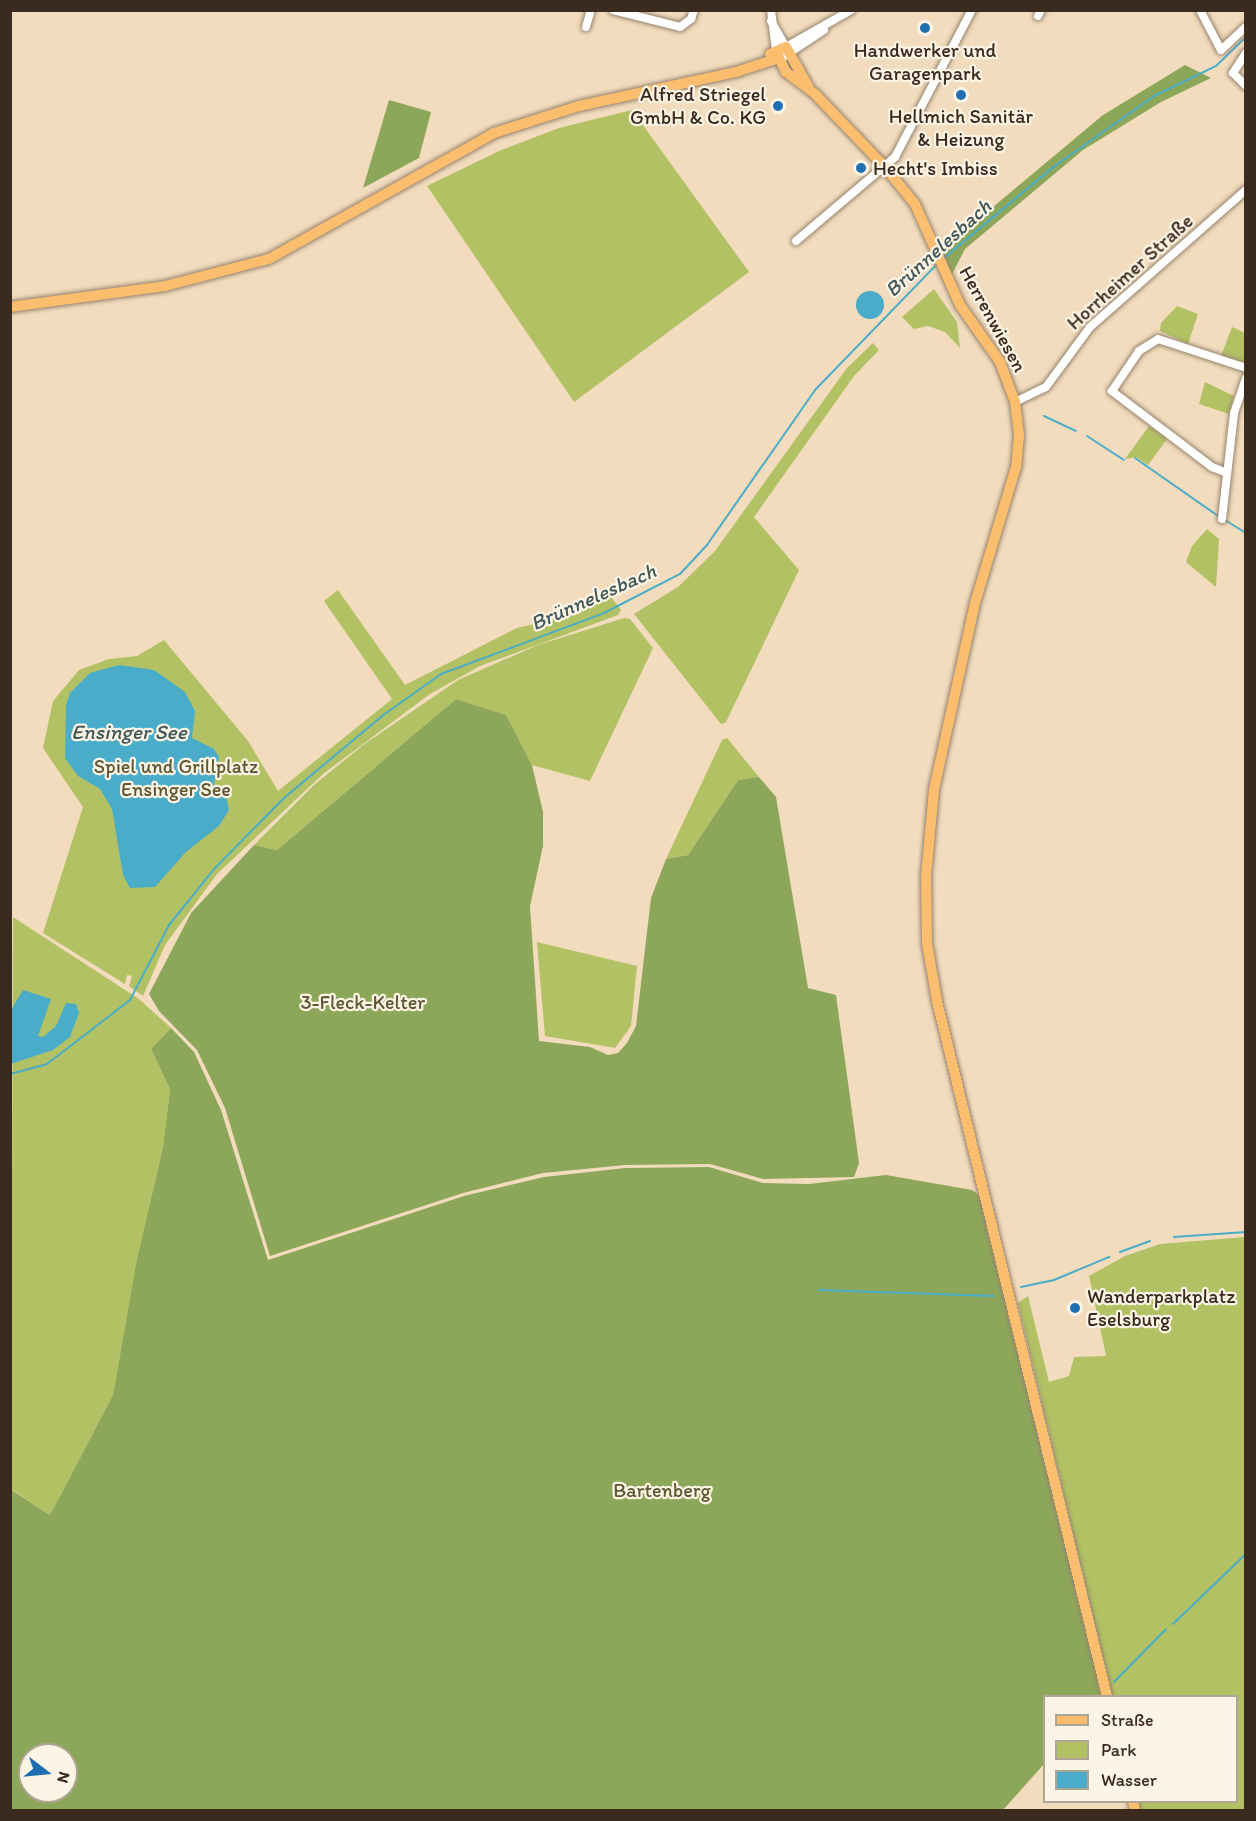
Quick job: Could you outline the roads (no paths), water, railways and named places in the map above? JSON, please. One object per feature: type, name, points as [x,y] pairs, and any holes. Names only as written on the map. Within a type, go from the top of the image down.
[{"type":"main road","name":"Herrenwiesen","points":[[783,53],[813,93],[885,167],[915,204],[960,305],[1000,362],[1015,402],[1019,435],[1016,466],[975,603],[930,813],[927,943],[938,1001],[1107,1695]]},
{"type":"main road","points":[[10,307],[165,286],[269,259],[437,162],[516,125],[579,106],[717,76],[783,53]]},
{"type":"street","points":[[586,27],[591,10]]},
{"type":"street","points":[[613,10],[680,27],[691,19],[694,10]]},
{"type":"street","points":[[771,10],[771,21],[783,53],[851,10]]},
{"type":"street","points":[[796,241],[895,158],[972,10]]},
{"type":"street","points":[[1201,11],[1221,50],[1245,27]]},
{"type":"street","points":[[1245,53],[1233,73],[1245,86]]},
{"type":"street","name":"Horrheimer Straße","points":[[1015,402],[1046,387],[1090,327],[1245,190]]},
{"type":"street","points":[[1227,473],[1212,467],[1112,391],[1139,351],[1158,339],[1245,368]]},
{"type":"street","points":[[1222,519],[1234,413],[1245,378]]},
{"type":"water","points":[[870,291],[880,295],[884,305],[880,315],[870,319],[860,315],[856,305],[860,295]]},
{"type":"water","name":"Ensinger See","points":[[119,665],[154,670],[185,692],[195,711],[192,738],[214,749],[219,757],[213,789],[226,796],[229,810],[219,826],[186,852],[155,887],[130,888],[123,875],[112,809],[100,789],[78,776],[65,758],[66,705],[70,693],[90,673]]},
{"type":"water","points":[[23,990],[51,999],[38,1036],[43,1037],[56,1026],[66,1003],[76,1004],[79,1013],[70,1037],[53,1050],[11,1064],[11,1010]]},
{"type":"waterway","name":"Brünnelesbach","points":[[944,258],[1052,168],[1154,96],[1216,66],[1246,37]]},
{"type":"waterway","name":"Brünnelesbach","points":[[10,1074],[47,1064],[130,1000],[169,925],[215,868],[284,798],[382,716],[441,674],[604,613],[680,574],[707,545],[815,390],[937,264]]},
{"type":"waterway","points":[[1044,416],[1076,431]]},
{"type":"waterway","points":[[1087,436],[1124,460]]},
{"type":"waterway","points":[[1135,458],[1218,516]]},
{"type":"waterway","points":[[1225,520],[1246,533]]},
{"type":"waterway","points":[[1174,1237],[1246,1232]]},
{"type":"waterway","points":[[1120,1252],[1150,1241]]},
{"type":"waterway","points":[[1021,1287],[1054,1280],[1109,1257]]},
{"type":"waterway","points":[[819,1290],[994,1296]]},
{"type":"waterway","points":[[1173,1624],[1246,1554]]},
{"type":"waterway","points":[[1114,1682],[1166,1629]]},
{"type":"place","name":"Handwerker und Garagenpark","points":[[925,28]]},
{"type":"place","name":"Hellmich Sanitär & Heizung","points":[[961,95]]},
{"type":"place","name":"Alfred Striegel GmbH & Co. KG","points":[[778,106]]},
{"type":"place","name":"Hecht's Imbiss","points":[[861,168]]},
{"type":"place","name":"Wanderparkplatz Eselsburg","points":[[1075,1308]]},
{"type":"park label","name":"Spiel und Grillplatz Ensinger See","points":[[176,778]]},
{"type":"park label","name":"3-Fleck-Kelter","points":[[363,1002]]},
{"type":"park label","name":"Bartenberg","points":[[662,1490]]}]
